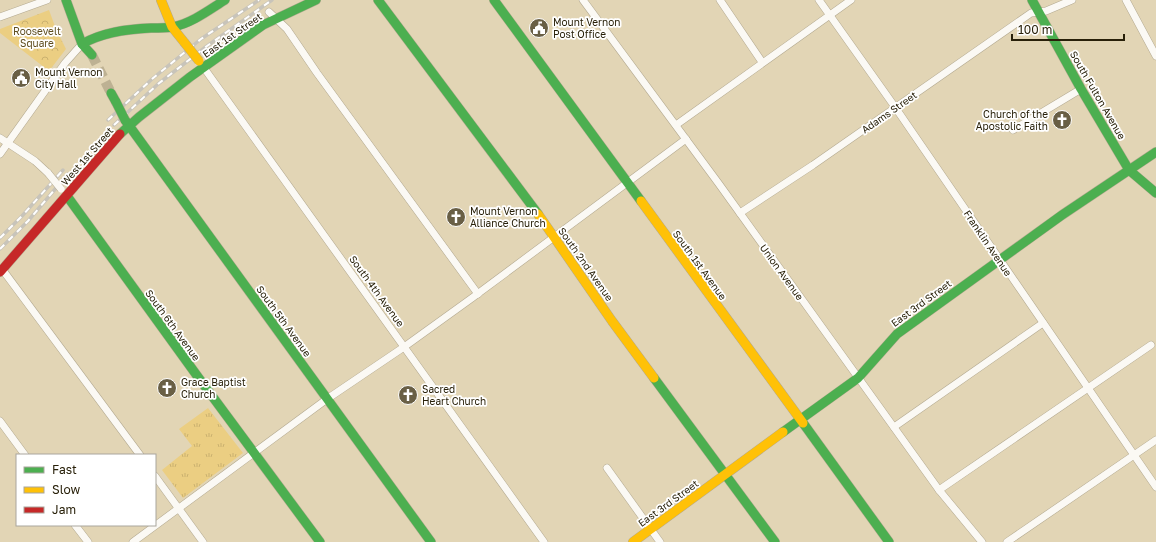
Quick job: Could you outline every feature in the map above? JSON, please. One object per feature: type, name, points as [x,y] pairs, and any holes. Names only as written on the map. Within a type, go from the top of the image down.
[{"type":"street","points":[[0,17],[47,0]]},
{"type":"street","points":[[66,0],[82,44],[92,55]]},
{"type":"street","name":"South 4th Avenue","points":[[161,0],[172,27],[201,64],[544,542]]},
{"type":"street","points":[[0,154],[66,63],[89,38],[136,29],[172,27],[186,23],[225,0]]},
{"type":"street","name":"East 1st Street","points":[[201,64],[263,25],[316,0]]},
{"type":"street","name":"South 2nd Avenue","points":[[378,0],[554,236],[612,321],[775,542]]},
{"type":"street","name":"South 1st Avenue","points":[[494,0],[889,542]]},
{"type":"street","name":"Union Avenue","points":[[583,0],[676,125],[938,490],[982,542]]},
{"type":"street","points":[[720,0],[762,62]]},
{"type":"street","name":"Franklin Avenue","points":[[819,0],[895,107],[1156,487]]},
{"type":"street","points":[[676,125],[762,62],[851,0]]},
{"type":"street","name":"South Fulton Avenue","points":[[1032,0],[1081,89],[1129,170],[1156,193]]},
{"type":"street","name":"Adams Street","points":[[740,214],[1031,13],[1046,11],[1072,0]]},
{"type":"street","points":[[1126,0],[1156,56]]},
{"type":"street","points":[[269,12],[287,29],[317,73],[478,294]]},
{"type":"street","name":"West 1st Street","points":[[1,270],[64,193],[117,137],[127,123],[139,117],[201,64]]},
{"type":"street","points":[[1013,130],[1081,89]]},
{"type":"street","name":"South 5th Avenue","points":[[113,97],[127,123],[431,542]]},
{"type":"street","points":[[0,138],[35,161],[48,173],[64,193]]},
{"type":"street","points":[[156,526],[327,399],[404,347],[478,294],[686,139]]},
{"type":"street","name":"East 3rd Street","points":[[633,542],[858,378],[897,334],[1062,215],[1156,152]]},
{"type":"street","name":"South 6th Avenue","points":[[64,193],[198,378],[320,542]]},
{"type":"street","points":[[1,270],[139,454]]},
{"type":"street","points":[[894,427],[1043,323]]},
{"type":"street","points":[[938,490],[1150,345]]},
{"type":"street","points":[[0,421],[23,454]]},
{"type":"street","points":[[1006,542],[1156,440]]},
{"type":"street","points":[[607,468],[660,542]]},
{"type":"street","points":[[156,477],[203,542]]},
{"type":"street","points":[[76,526],[88,542]]},
{"type":"street","points":[[133,542],[155,526]]},
{"type":"green space","name":"Roosevelt Square","points":[[49,10],[66,49],[49,71],[0,33],[0,29]]},
{"type":"green space","points":[[208,408],[243,453],[183,498],[162,470],[192,446],[179,429]]},
{"type":"tunnel","points":[[92,55],[111,93]]},
{"type":"railway","points":[[108,120],[152,79],[201,39],[259,0]]},
{"type":"railway","points":[[114,125],[158,84],[207,46],[272,0]]},
{"type":"railway","points":[[0,238],[63,170]]},
{"type":"railway","points":[[0,249],[28,221],[68,174]]},
{"type":"traffic: fast","points":[[66,0],[82,44],[92,55]]},
{"type":"traffic: fast","points":[[82,44],[98,37],[124,30],[180,25],[200,16],[225,0]]},
{"type":"traffic: fast","points":[[120,134],[190,77],[263,25],[316,0]]},
{"type":"traffic: fast","points":[[378,0],[538,214]]},
{"type":"traffic: fast","points":[[494,0],[641,201]]},
{"type":"traffic: fast","points":[[1032,0],[1081,89],[1129,170],[1156,193]]},
{"type":"traffic: fast","points":[[111,93],[116,102]]},
{"type":"traffic: fast","points":[[116,102],[125,120]]},
{"type":"traffic: fast","points":[[125,120],[431,542]]},
{"type":"traffic: fast","points":[[783,432],[858,378],[897,334],[1062,215],[1156,152]]},
{"type":"traffic: fast","points":[[67,196],[320,542]]},
{"type":"traffic: fast","points":[[654,378],[775,542]]},
{"type":"traffic: fast","points":[[803,423],[889,542]]},
{"type":"traffic: slow","points":[[161,0],[172,27],[184,42]]},
{"type":"traffic: slow","points":[[184,42],[199,61]]},
{"type":"traffic: slow","points":[[641,201],[803,423]]},
{"type":"traffic: slow","points":[[538,214],[612,321],[654,378]]},
{"type":"traffic: slow","points":[[633,542],[783,432]]},
{"type":"traffic: jam","points":[[0,272],[120,134]]},
{"type":"place","name":"Mount Vernon Post Office","points":[[539,28]]},
{"type":"place","name":"Mount Vernon City Hall","points":[[21,78]]},
{"type":"place","name":"Church of the Apostolic Faith","points":[[1062,120]]},
{"type":"place","name":"Mount Vernon Alliance Church","points":[[456,217]]},
{"type":"place","name":"Grace Baptist Church","points":[[167,388]]},
{"type":"place","name":"Sacred Heart Church","points":[[408,395]]}]
